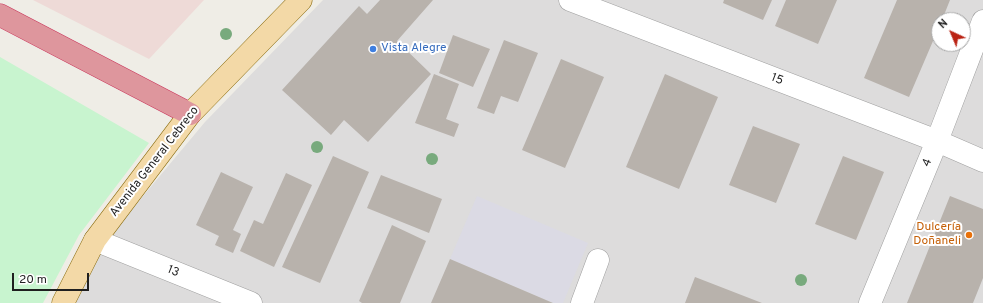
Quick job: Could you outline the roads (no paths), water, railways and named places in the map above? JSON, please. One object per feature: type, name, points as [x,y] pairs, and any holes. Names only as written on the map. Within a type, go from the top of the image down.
[{"type":"highway","points":[[0,15],[190,114]]},
{"type":"main road","name":"Avenida General Cebreco","points":[[63,303],[95,240],[190,114],[301,0]]},
{"type":"street","name":"15","points":[[570,0],[936,141],[983,161]]},
{"type":"street","name":"4","points":[[870,303],[983,21]]},
{"type":"street","name":"13","points":[[95,240],[250,303]]},
{"type":"street","points":[[582,303],[598,260]]},
{"type":"place","name":"Vista Alegre","points":[[373,49]]},
{"type":"place","name":"Dulcería Doñaneli","points":[[969,235]]}]
